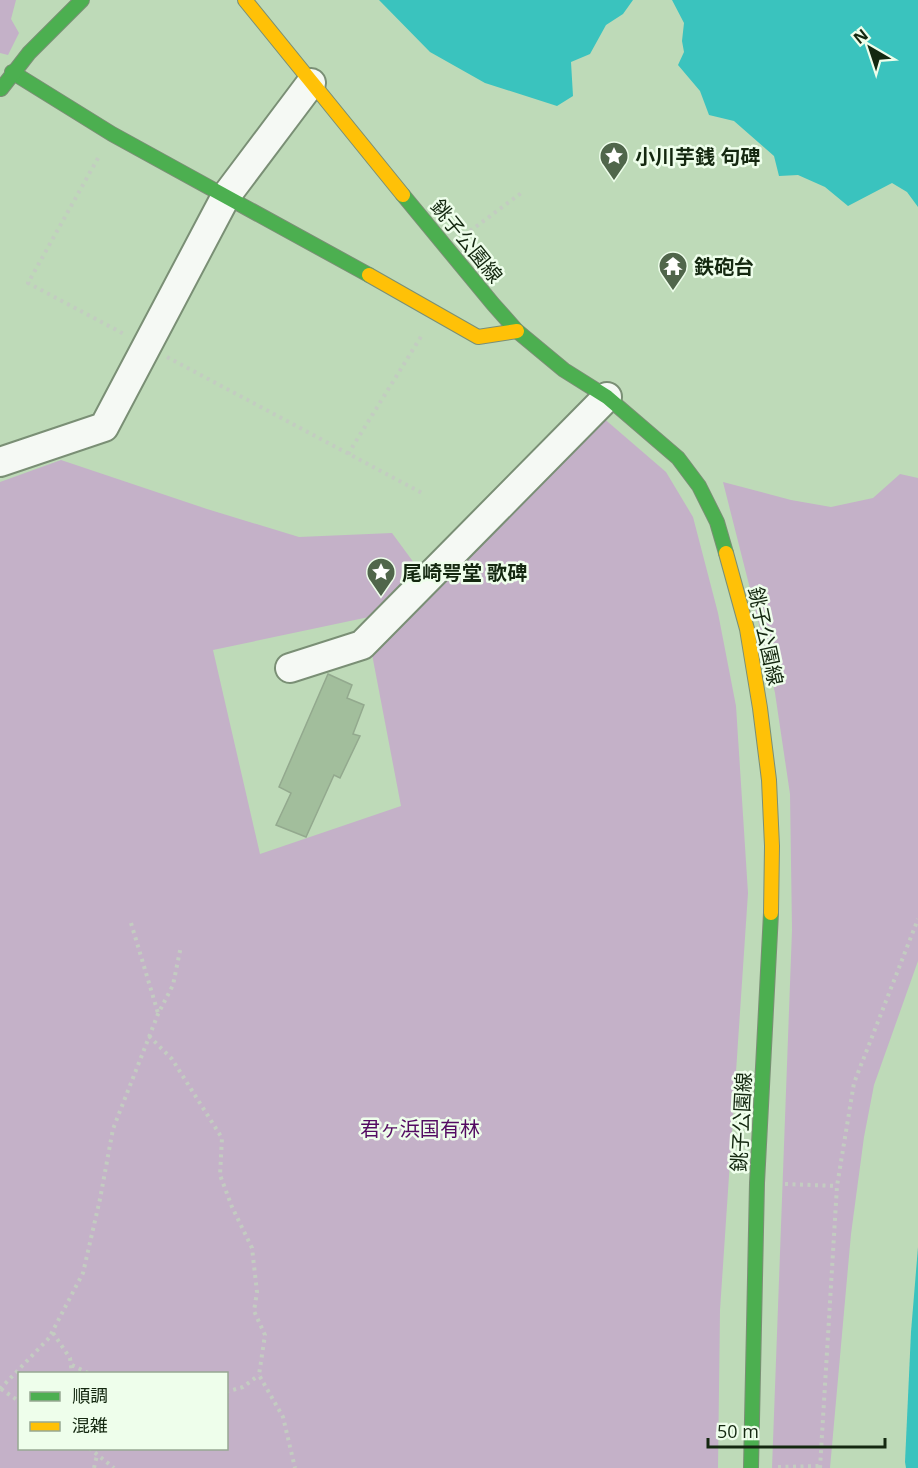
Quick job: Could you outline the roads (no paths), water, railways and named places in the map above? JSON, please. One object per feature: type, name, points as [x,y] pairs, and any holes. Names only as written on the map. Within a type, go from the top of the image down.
[{"type":"main road","points":[[0,90],[12,72],[39,42],[82,0]]},
{"type":"main road","name":"銚子公園線","points":[[245,0],[517,331],[564,370],[607,397],[678,458],[699,486],[717,522],[747,629],[766,759],[772,846],[772,899],[757,1183],[751,1468]]},
{"type":"main road","points":[[12,72],[111,134],[478,337],[517,331]]},
{"type":"street","points":[[0,462],[104,427],[226,196],[311,83]]},
{"type":"street","points":[[290,668],[362,645],[607,397]]},
{"type":"water","points":[[379,0],[633,0],[623,14],[606,25],[590,54],[571,62],[573,96],[557,106],[485,83],[430,52]]},
{"type":"water","points":[[672,0],[918,0],[918,207],[907,192],[892,183],[848,206],[825,187],[798,175],[779,176],[774,156],[734,121],[709,115],[700,91],[678,65],[684,52],[682,41],[684,23]]},
{"type":"water","points":[[918,1247],[918,1468],[906,1468],[911,1332]]},
{"type":"place","name":"小川芋銭 句碑","points":[[614,182]]},
{"type":"place","name":"鉄砲台","points":[[673,292]]},
{"type":"place","name":"尾崎咢堂 歌碑","points":[[381,598]]},
{"type":"park label","name":"君ヶ浜国有林","points":[[420,1128]]}]
